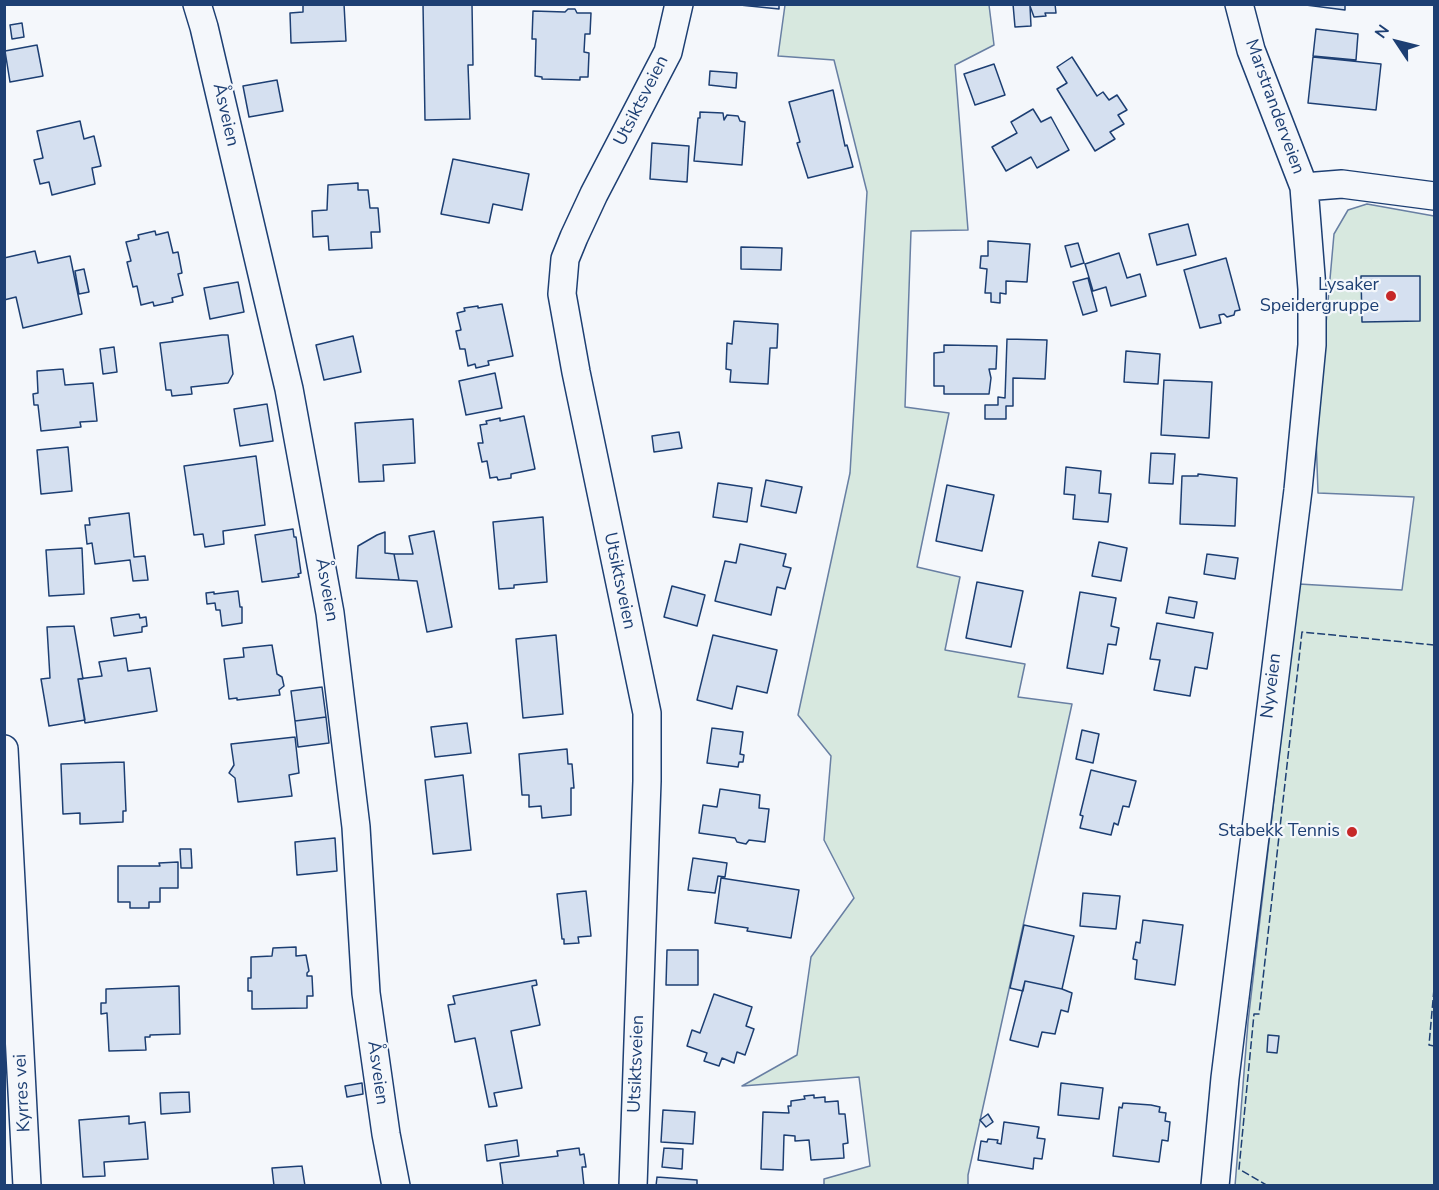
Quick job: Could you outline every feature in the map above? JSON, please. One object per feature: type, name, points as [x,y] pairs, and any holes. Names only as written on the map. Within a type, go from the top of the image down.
[{"type":"street","name":"Åsveien","points":[[197,4],[289,389],[330,613],[356,827],[366,993],[386,1134],[396,1185]]},
{"type":"street","name":"Utsiktsveien","points":[[633,1185],[647,792],[647,713],[562,294],[565,259],[594,194],[668,52],[679,4]]},
{"type":"street","name":"Marstranderveien","points":[[1239,4],[1251,50],[1304,187],[1342,184],[1434,196]]},
{"type":"street","name":"Nyveien","points":[[1215,1185],[1225,1078],[1298,490],[1312,345],[1312,289],[1304,187]]},
{"type":"street","name":"Kyrres vei","points":[[4,749],[27,1185]]},
{"type":"shaded area","points":[[785,5],[989,5],[994,45],[955,65],[968,230],[911,231],[905,407],[949,413],[917,567],[960,577],[945,650],[1025,664],[1018,697],[1072,704],[968,1175],[968,1185],[824,1185],[824,1179],[870,1166],[859,1077],[742,1086],[797,1055],[811,957],[854,898],[824,840],[831,756],[798,715],[850,473],[867,192],[834,60],[778,56]]},
{"type":"shaded area","name":"Stabekk Tennis","points":[[1367,204],[1434,216],[1434,1185],[1235,1186],[1248,1022],[1299,584],[1402,590],[1414,497],[1318,493],[1316,436],[1334,234],[1348,210]]},
{"type":"building","points":[[303,4],[344,4],[346,41],[291,43],[290,13],[303,12]]},
{"type":"building","points":[[423,4],[472,4],[473,65],[468,65],[470,119],[425,120]]},
{"type":"building","points":[[730,4],[779,4],[779,9]]},
{"type":"building","points":[[1013,4],[1055,4],[1056,13],[1045,13],[1046,16],[1034,17],[1030,6],[1031,26],[1015,27]]},
{"type":"building","points":[[1298,4],[1345,4],[1345,10]]},
{"type":"building","points":[[568,9],[575,9],[577,13],[591,13],[590,34],[585,34],[584,52],[589,53],[588,77],[580,77],[580,80],[542,79],[542,77],[535,76],[536,39],[532,39],[533,11],[565,12]]},
{"type":"building","points":[[22,23],[24,37],[12,39],[10,25]]},
{"type":"building","points":[[1316,29],[1358,34],[1356,60],[1313,56]]},
{"type":"building","points":[[37,45],[43,76],[10,82],[5,51]]},
{"type":"building","points":[[1072,57],[1097,96],[1103,92],[1109,100],[1117,95],[1127,110],[1118,115],[1124,124],[1110,132],[1115,139],[1095,151],[1057,89],[1067,83],[1057,67]]},
{"type":"building","points":[[1313,57],[1381,64],[1376,110],[1308,103]]},
{"type":"building","points":[[994,64],[1005,95],[975,105],[964,74]]},
{"type":"building","points":[[710,71],[737,73],[736,88],[709,85]]},
{"type":"building","points":[[277,80],[283,111],[249,117],[243,86]]},
{"type":"building","points":[[833,90],[845,146],[847,145],[853,167],[808,178],[797,143],[800,142],[789,102]]},
{"type":"building","points":[[1033,109],[1041,122],[1051,117],[1069,150],[1037,168],[1031,157],[1006,171],[992,147],[1017,133],[1011,122]]},
{"type":"building","points":[[700,112],[723,113],[724,120],[727,115],[738,116],[740,121],[745,122],[742,165],[694,161]]},
{"type":"building","points":[[80,121],[84,139],[94,136],[101,166],[92,168],[95,184],[52,195],[49,182],[40,184],[34,160],[43,158],[37,131]]},
{"type":"building","points":[[652,143],[689,146],[687,182],[650,179]]},
{"type":"building","points":[[453,159],[529,174],[522,210],[493,204],[489,223],[441,214]]},
{"type":"building","points":[[358,183],[358,190],[368,190],[370,208],[378,208],[380,232],[371,232],[372,248],[329,250],[328,236],[313,237],[312,211],[327,210],[328,185]]},
{"type":"building","points":[[1188,224],[1196,255],[1157,265],[1149,234]]},
{"type":"building","points":[[155,231],[156,235],[168,232],[173,253],[178,252],[182,273],[178,274],[183,295],[172,298],[173,302],[154,306],[153,302],[141,305],[137,286],[133,287],[127,262],[131,261],[126,242],[139,239],[138,235]]},
{"type":"building","points":[[988,241],[1030,244],[1027,282],[1006,281],[1006,294],[1000,293],[1000,303],[991,302],[991,293],[985,293],[987,269],[980,268],[981,256],[988,256]]},
{"type":"building","points":[[1078,243],[1084,263],[1071,267],[1065,246]]},
{"type":"building","points":[[741,247],[782,248],[781,270],[741,269]]},
{"type":"building","points":[[35,251],[38,263],[70,256],[82,314],[23,328],[16,297],[4,300],[4,258]]},
{"type":"building","points":[[1119,253],[1127,278],[1140,274],[1146,296],[1111,306],[1106,287],[1093,291],[1085,264]]},
{"type":"building","points":[[1226,258],[1240,310],[1227,317],[1224,314],[1219,315],[1221,323],[1200,328],[1184,270]]},
{"type":"building","points":[[84,269],[89,292],[79,294],[75,271]]},
{"type":"building","name":"Lysaker Speidergruppe","points":[[1361,276],[1420,276],[1420,321],[1362,322]]},
{"type":"building","points":[[1088,278],[1097,311],[1083,315],[1073,282]]},
{"type":"building","points":[[238,282],[244,312],[210,319],[204,288]]},
{"type":"building","points":[[502,304],[513,356],[488,361],[489,365],[476,368],[475,364],[468,366],[465,349],[460,349],[456,331],[461,330],[457,313],[465,311],[464,308]]},
{"type":"building","points":[[734,321],[778,324],[777,348],[770,348],[768,384],[730,382],[731,370],[726,369],[727,343],[732,344]]},
{"type":"building","points":[[228,335],[233,374],[228,383],[191,387],[192,394],[172,396],[171,390],[166,390],[160,343]]},
{"type":"building","points":[[353,336],[361,372],[324,380],[316,345]]},
{"type":"building","points":[[1007,339],[1047,340],[1045,379],[1013,378],[1013,406],[1006,406],[1006,419],[985,419],[985,405],[998,405],[998,397],[1005,398]]},
{"type":"building","points":[[944,345],[997,346],[996,369],[989,369],[991,378],[989,394],[944,394],[944,386],[934,386],[934,353],[944,352]]},
{"type":"building","points":[[114,347],[117,372],[103,374],[100,349]]},
{"type":"building","points":[[1126,351],[1160,354],[1158,384],[1124,382]]},
{"type":"building","points":[[63,369],[65,385],[93,383],[97,421],[80,422],[81,427],[41,431],[38,405],[34,405],[33,394],[38,393],[37,371]]},
{"type":"building","points":[[495,373],[502,408],[466,415],[459,381]]},
{"type":"building","points":[[1164,380],[1212,382],[1209,438],[1161,435]]},
{"type":"building","points":[[267,404],[273,441],[240,446],[234,409]]},
{"type":"building","points":[[524,416],[535,469],[511,474],[511,478],[498,480],[497,477],[490,478],[487,461],[482,462],[478,443],[483,443],[480,425],[500,418],[500,421]]},
{"type":"building","points":[[413,419],[415,463],[383,465],[384,481],[359,482],[355,423]]},
{"type":"building","points":[[679,432],[682,448],[654,452],[652,436]]},
{"type":"building","points":[[68,447],[72,491],[41,494],[37,450]]},
{"type":"building","points":[[1151,453],[1175,454],[1173,484],[1149,483]]},
{"type":"building","points":[[256,456],[265,525],[223,531],[224,544],[205,547],[203,534],[194,535],[184,466]]},
{"type":"building","points":[[1066,467],[1101,471],[1099,493],[1111,494],[1108,522],[1073,519],[1075,495],[1064,494]]},
{"type":"building","points":[[1198,474],[1237,478],[1235,526],[1180,524],[1182,476],[1198,476]]},
{"type":"building","points":[[766,480],[802,487],[796,513],[761,506]]},
{"type":"building","points":[[718,483],[752,488],[747,522],[713,517]]},
{"type":"building","points":[[947,485],[994,495],[982,551],[936,541]]},
{"type":"building","points":[[129,513],[134,557],[145,556],[148,580],[133,581],[130,560],[95,564],[92,543],[87,544],[85,525],[90,525],[89,518]]},
{"type":"building","points":[[543,517],[547,582],[499,589],[493,522]]},
{"type":"building","points":[[293,529],[301,573],[298,574],[299,577],[262,582],[255,535]]},
{"type":"building","points":[[434,531],[452,627],[427,632],[417,581],[399,580],[394,554],[413,554],[409,536]]},
{"type":"building","points":[[385,532],[385,553],[394,554],[399,580],[356,578],[358,546]]},
{"type":"building","points":[[1099,542],[1127,548],[1121,581],[1092,576]]},
{"type":"building","points":[[740,544],[786,554],[783,566],[791,568],[785,589],[777,587],[771,615],[715,601],[725,561],[736,563]]},
{"type":"building","points":[[82,548],[84,594],[49,596],[46,550]]},
{"type":"building","points":[[1207,554],[1238,558],[1235,579],[1204,574]]},
{"type":"building","points":[[977,582],[1023,591],[1011,647],[966,638]]},
{"type":"building","points":[[672,586],[705,595],[697,626],[664,617]]},
{"type":"building","points":[[238,591],[240,607],[242,607],[242,623],[222,626],[220,610],[216,610],[215,603],[207,604],[206,593]]},
{"type":"building","points":[[1080,592],[1116,598],[1111,626],[1119,628],[1116,645],[1108,644],[1103,674],[1067,668]]},
{"type":"building","points":[[1169,597],[1197,602],[1194,618],[1166,613]]},
{"type":"building","points":[[139,614],[140,618],[146,617],[147,626],[142,627],[142,632],[114,636],[111,618]]},
{"type":"building","points":[[1157,623],[1213,633],[1207,669],[1195,667],[1190,696],[1154,690],[1160,660],[1150,659]]},
{"type":"building","points":[[74,626],[83,679],[78,679],[85,720],[49,726],[41,679],[50,678],[47,627]]},
{"type":"building","points":[[556,635],[563,714],[523,718],[516,639]]},
{"type":"building","points":[[713,635],[777,650],[767,693],[737,686],[732,709],[697,700]]},
{"type":"building","points":[[272,645],[277,674],[282,677],[284,686],[279,690],[280,695],[229,699],[224,659],[244,657],[243,648]]},
{"type":"building","points":[[126,658],[128,671],[150,668],[157,711],[85,723],[78,679],[102,676],[99,662]]},
{"type":"building","points":[[322,687],[326,717],[295,721],[291,691]]},
{"type":"building","points":[[326,717],[329,743],[298,747],[295,721]]},
{"type":"building","points":[[467,723],[471,753],[435,757],[431,727]]},
{"type":"building","points":[[712,728],[743,732],[740,754],[744,755],[743,762],[739,762],[738,767],[707,763]]},
{"type":"building","points":[[1082,730],[1099,734],[1093,763],[1076,759]]},
{"type":"building","points":[[295,737],[299,773],[289,775],[292,796],[238,802],[235,778],[229,773],[234,765],[231,744]]},
{"type":"building","points":[[567,749],[568,764],[572,764],[574,788],[571,788],[571,815],[542,818],[541,806],[529,807],[529,795],[522,795],[519,754]]},
{"type":"building","points":[[124,762],[126,811],[123,811],[123,822],[80,824],[80,813],[63,814],[61,764]]},
{"type":"building","points":[[1091,770],[1136,781],[1129,807],[1123,806],[1118,825],[1114,823],[1111,835],[1080,828],[1083,816],[1080,815]]},
{"type":"building","points":[[463,775],[471,850],[433,854],[425,780]]},
{"type":"building","points":[[720,789],[760,795],[759,808],[769,809],[765,842],[749,840],[746,844],[737,842],[735,838],[699,833],[703,805],[717,807]]},
{"type":"building","points":[[335,838],[337,871],[297,875],[295,842]]},
{"type":"building","points":[[180,849],[191,849],[192,868],[181,868]]},
{"type":"building","points":[[693,858],[727,863],[725,877],[718,876],[715,893],[688,890]]},
{"type":"building","points":[[178,862],[178,888],[160,888],[160,902],[149,902],[149,908],[130,908],[130,902],[118,902],[118,866],[160,866],[159,863]]},
{"type":"building","points":[[721,878],[799,890],[791,938],[715,923]]},
{"type":"building","points":[[586,891],[591,936],[578,937],[579,943],[564,944],[557,894]]},
{"type":"building","points":[[1083,893],[1120,896],[1116,929],[1080,926]]},
{"type":"building","points":[[1143,920],[1183,925],[1175,985],[1135,979],[1137,960],[1133,959],[1136,942],[1140,943]]},
{"type":"building","points":[[1024,925],[1074,936],[1062,989],[1025,981],[1023,991],[1010,988]]},
{"type":"building","points":[[296,947],[296,956],[306,955],[309,971],[307,976],[312,976],[313,996],[307,996],[307,1008],[252,1009],[252,991],[248,991],[248,978],[251,978],[251,957],[272,956],[273,948]]},
{"type":"building","points":[[667,950],[698,950],[698,985],[666,985]]},
{"type":"building","points":[[536,980],[537,985],[532,986],[540,1025],[511,1031],[522,1088],[494,1093],[497,1106],[489,1107],[475,1038],[455,1042],[448,1005],[455,1004],[453,996]]},
{"type":"building","points":[[1025,981],[1072,993],[1068,1012],[1061,1010],[1055,1034],[1042,1032],[1038,1047],[1010,1040]]},
{"type":"building","points":[[179,986],[180,1034],[145,1037],[146,1050],[109,1051],[107,1013],[101,1014],[101,1003],[106,1003],[106,989]]},
{"type":"building","points":[[714,994],[752,1007],[746,1026],[754,1029],[745,1055],[737,1052],[734,1063],[722,1058],[719,1066],[704,1061],[707,1053],[687,1046],[692,1030],[700,1033]]},
{"type":"building","points":[[1268,1035],[1279,1036],[1277,1053],[1267,1052]]},
{"type":"building","points":[[362,1083],[363,1094],[347,1097],[345,1086]]},
{"type":"building","points":[[1061,1083],[1103,1088],[1099,1119],[1058,1115]]},
{"type":"building","points":[[189,1092],[190,1112],[161,1114],[160,1093]]},
{"type":"building","points":[[814,1095],[814,1098],[825,1097],[825,1102],[838,1101],[839,1114],[845,1114],[848,1143],[843,1144],[844,1158],[811,1160],[809,1140],[795,1141],[795,1136],[784,1135],[783,1170],[761,1169],[763,1112],[789,1113],[788,1106],[791,1106],[791,1101]]},
{"type":"building","points":[[1123,1103],[1160,1107],[1159,1112],[1166,1113],[1165,1121],[1170,1122],[1168,1141],[1162,1140],[1159,1162],[1113,1156],[1119,1107],[1122,1108]]},
{"type":"building","points":[[663,1110],[695,1112],[693,1144],[661,1142]]},
{"type":"building","points":[[988,1114],[993,1122],[986,1127],[980,1120]]},
{"type":"building","points":[[129,1116],[129,1124],[145,1122],[148,1159],[104,1162],[105,1176],[83,1177],[79,1120]]},
{"type":"building","points":[[1004,1122],[1039,1127],[1037,1138],[1045,1139],[1042,1159],[1034,1158],[1033,1169],[978,1160],[981,1141],[998,1140],[997,1143],[1001,1144]]},
{"type":"building","points":[[517,1140],[519,1156],[487,1161],[485,1145]]},
{"type":"building","points":[[579,1148],[580,1155],[584,1154],[586,1167],[582,1167],[584,1186],[503,1186],[500,1163],[558,1156],[557,1151]]},
{"type":"building","points":[[664,1148],[683,1149],[682,1169],[662,1167]]},
{"type":"building","points":[[302,1166],[305,1186],[274,1186],[272,1168]]},
{"type":"building","points":[[657,1177],[697,1180],[697,1186],[656,1186]]},
{"type":"fence","points":[[1268,1186],[1239,1169],[1254,1014],[1259,1014],[1302,632],[1434,645]]},
{"type":"fence","points":[[1434,989],[1429,1045],[1434,1046]]},
{"type":"place","name":"Lysaker Speidergruppe","points":[[1391,296]]},
{"type":"place","name":"Stabekk Tennis","points":[[1352,832]]}]
